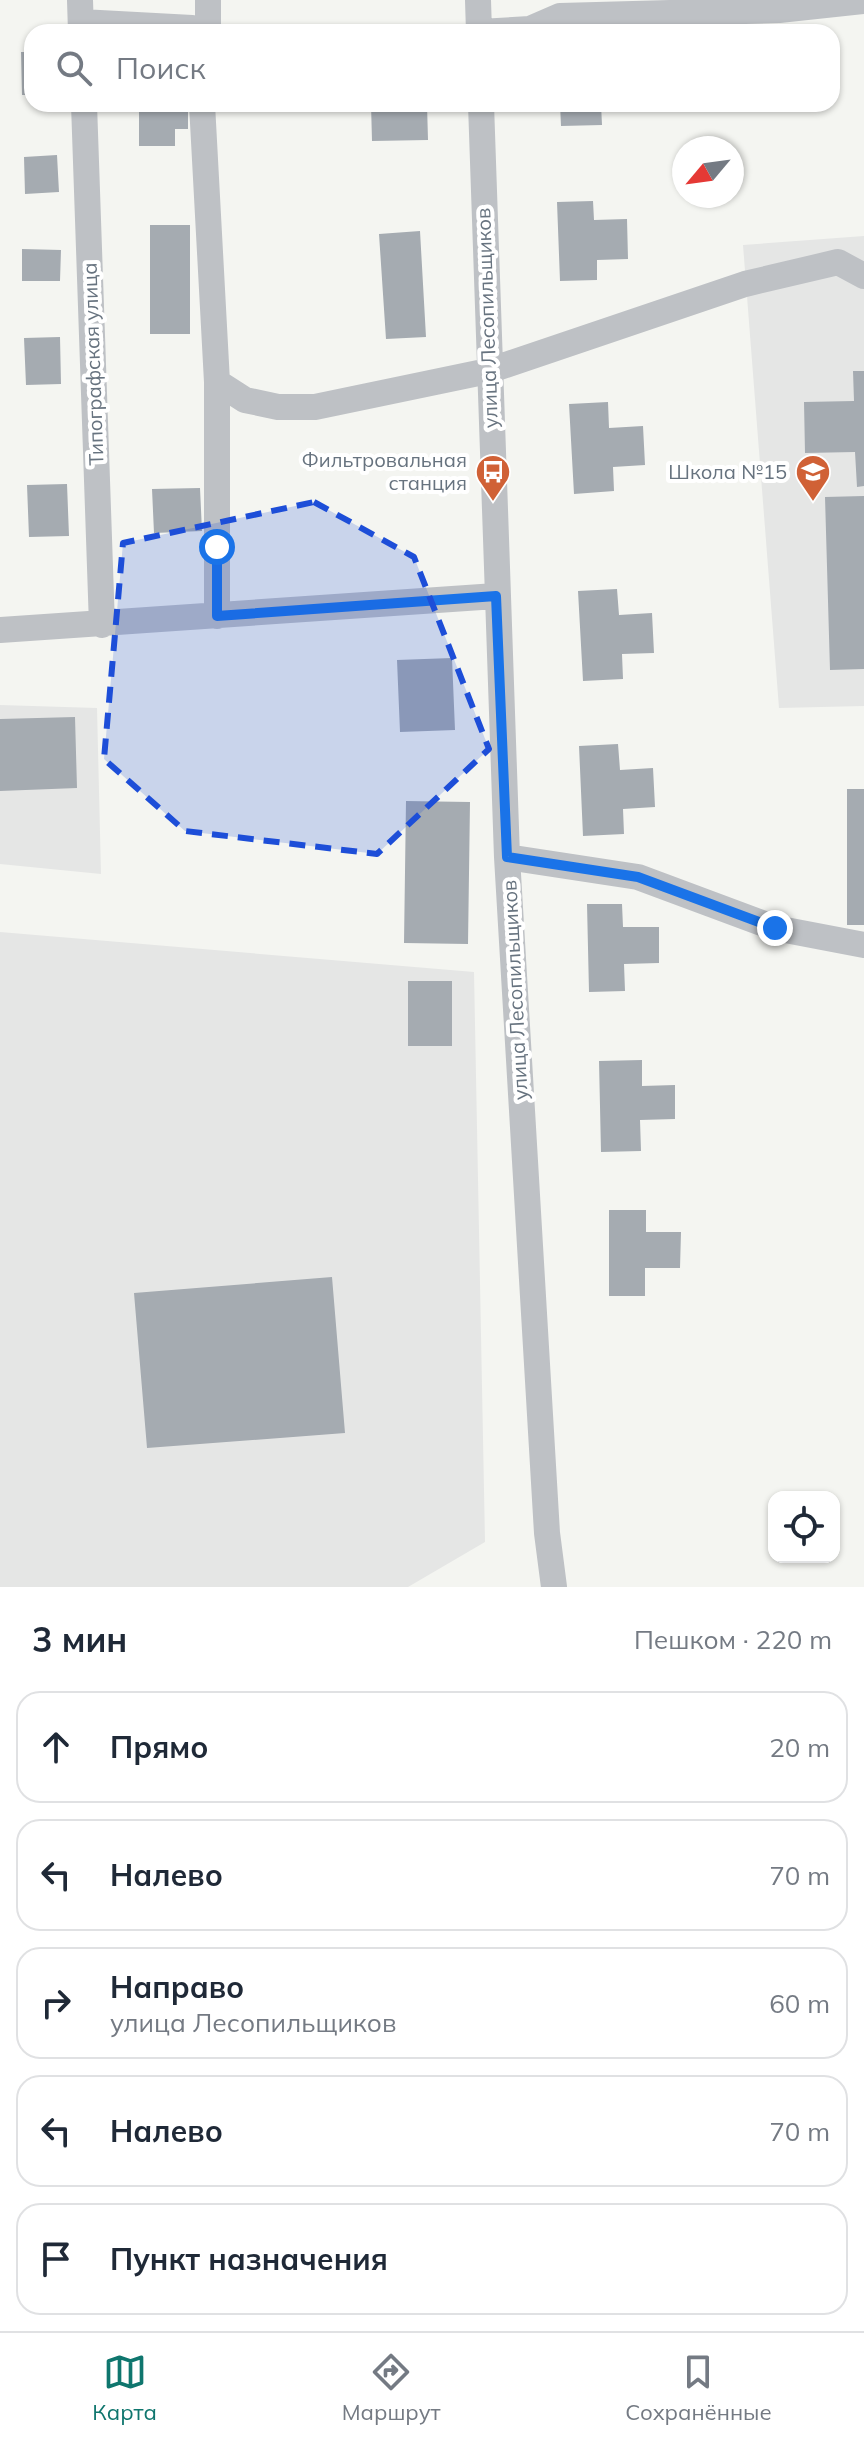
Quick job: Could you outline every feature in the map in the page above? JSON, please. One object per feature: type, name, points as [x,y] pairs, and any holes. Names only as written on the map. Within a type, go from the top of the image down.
[{"type":"street","points":[[206,24],[208,0]]},
{"type":"street","points":[[478,0],[479,24]]},
{"type":"street","points":[[542,24],[560,16],[779,10],[864,1]]},
{"type":"street","points":[[81,18],[148,24]]},
{"type":"street","name":"Типографская улица","points":[[84,112],[102,625]]},
{"type":"street","points":[[202,112],[217,382],[217,616]]},
{"type":"street","name":"улица Лесопильщиков","points":[[481,112],[507,857],[547,1533],[554,1587]]},
{"type":"street","points":[[217,382],[245,400],[278,407],[315,407],[488,371],[745,284],[838,262],[864,276]]},
{"type":"street","points":[[0,630],[496,596]]},
{"type":"street","points":[[507,857],[638,877],[775,928],[864,945]]},
{"type":"highlighted area","points":[[314,502],[414,557],[489,749],[377,854],[185,831],[104,759],[123,543]]},
{"type":"shaded area","name":"Школа №15","points":[[864,236],[864,706],[779,708],[743,245]]},
{"type":"shaded area","points":[[0,705],[97,708],[101,874],[0,864]]},
{"type":"shaded area","points":[[0,932],[474,972],[485,1542],[408,1587],[0,1587]]},
{"type":"building","points":[[21,52],[24,52],[24,95]]},
{"type":"building","points":[[139,112],[188,112],[188,129],[175,129],[175,146],[139,146]]},
{"type":"building","points":[[371,112],[427,112],[428,140],[372,141]]},
{"type":"building","points":[[560,112],[601,112],[602,125],[561,126]]},
{"type":"building","points":[[57,155],[59,192],[25,194],[24,157]]},
{"type":"building","points":[[593,201],[594,220],[627,219],[628,259],[597,260],[597,280],[560,281],[557,202]]},
{"type":"building","points":[[150,225],[190,225],[190,334],[150,334]]},
{"type":"building","points":[[420,231],[426,337],[386,339],[379,234]]},
{"type":"building","points":[[22,249],[61,250],[60,281],[22,281]]},
{"type":"building","points":[[60,337],[61,384],[26,385],[24,338]]},
{"type":"building","points":[[853,371],[864,371],[864,486],[857,487],[855,452],[805,453],[804,402],[854,401]]},
{"type":"building","points":[[608,402],[609,428],[643,426],[645,465],[613,467],[614,491],[574,494],[569,404]]},
{"type":"building","points":[[67,484],[69,536],[29,537],[27,485]]},
{"type":"building","points":[[200,488],[202,531],[154,533],[152,489]]},
{"type":"building","points":[[864,496],[864,669],[830,670],[825,497]]},
{"type":"building","points":[[617,589],[619,615],[652,613],[654,653],[622,654],[623,679],[583,681],[578,591]]},
{"type":"building","points":[[452,658],[455,730],[400,732],[397,660]]},
{"type":"building","points":[[75,717],[77,788],[0,791],[0,719]]},
{"type":"building","points":[[618,744],[620,770],[653,768],[655,807],[623,809],[624,834],[583,836],[579,746]]},
{"type":"building","points":[[847,789],[864,789],[864,925],[847,925]]},
{"type":"building","points":[[406,801],[470,802],[468,944],[404,943]]},
{"type":"building","points":[[587,904],[622,904],[623,927],[659,927],[659,963],[624,964],[625,991],[589,992]]},
{"type":"building","points":[[408,981],[452,981],[452,1046],[408,1046]]},
{"type":"building","points":[[642,1060],[642,1086],[675,1085],[675,1119],[640,1120],[641,1151],[601,1152],[599,1061]]},
{"type":"building","points":[[609,1210],[646,1210],[646,1232],[681,1232],[680,1268],[645,1268],[645,1296],[609,1296]]},
{"type":"building","points":[[332,1277],[345,1433],[147,1448],[134,1293]]},
{"type":"place","name":"Фильтровальная станция","points":[[493,503]]},
{"type":"place","name":"Школа №15","points":[[813,503]]},
{"type":"route","points":[[217,547],[217,616],[496,596],[507,857],[638,877],[775,928]]}]
